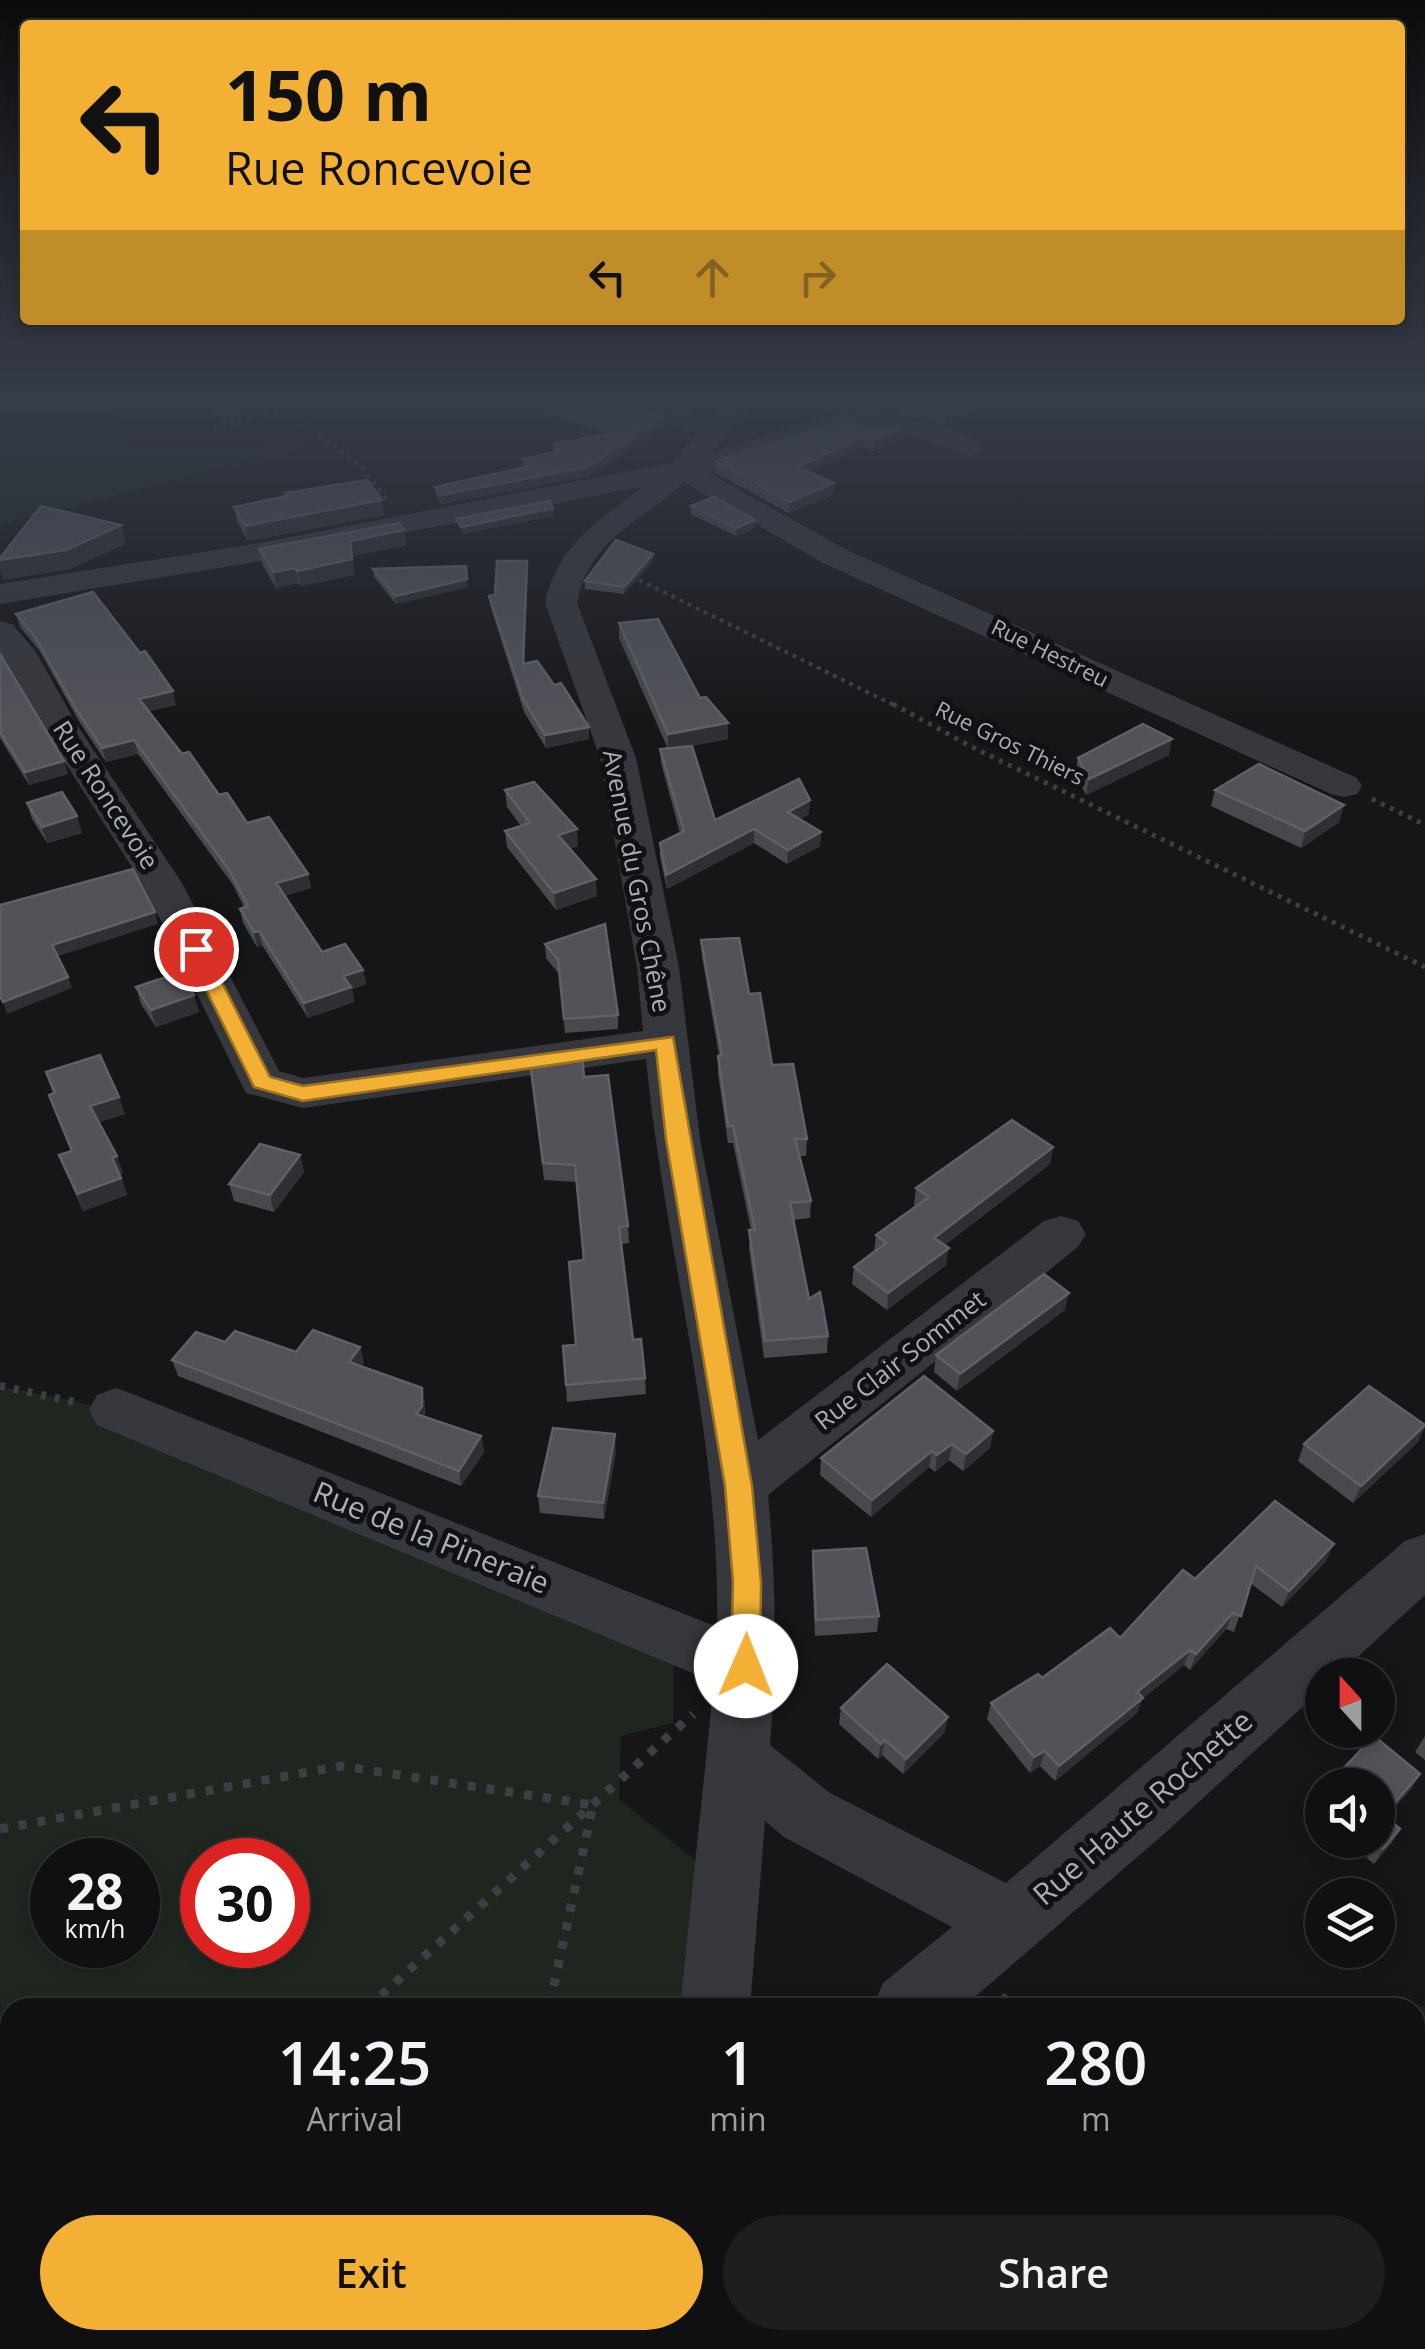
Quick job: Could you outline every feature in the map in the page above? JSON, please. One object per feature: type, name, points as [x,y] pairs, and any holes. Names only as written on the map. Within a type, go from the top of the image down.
[{"type":"street","points":[[0,613],[493,507]]},
{"type":"street","name":"Avenue du Gros Chêne","points":[[636,507],[579,554],[562,584],[562,603],[618,758],[658,967],[677,1139],[738,1486],[747,1582],[746,1666],[717,1998]]},
{"type":"street","name":"Rue Hestreu","points":[[748,507],[834,556],[1344,786]]},
{"type":"street","points":[[0,594],[71,597]]},
{"type":"street","points":[[0,623],[71,597]]},
{"type":"street","name":"Rue Roncevoie","points":[[0,631],[24,659],[59,725],[162,883],[262,1082],[303,1094],[666,1042]]},
{"type":"street","name":"Rue Clair Sommet","points":[[738,1486],[1061,1234]]},
{"type":"street","name":"Rue de la Pineraie","points":[[116,1410],[746,1666]]},
{"type":"street","name":"Rue Haute Rochette","points":[[737,1757],[807,1815],[1012,1922],[1425,1559]]},
{"type":"street","points":[[920,1998],[1012,1922]]},
{"type":"path","points":[[392,507],[406,524]]},
{"type":"path","name":"Rue Gros Thiers","points":[[579,554],[842,676],[972,747],[1425,967]]},
{"type":"path","points":[[1344,786],[1425,825]]},
{"type":"path","points":[[0,1386],[116,1410]]},
{"type":"path","points":[[378,1998],[746,1666]]},
{"type":"path","points":[[0,1829],[341,1766],[593,1804]]},
{"type":"path","points":[[551,1998],[593,1804]]},
{"type":"shaded area","points":[[0,507],[72,507],[0,525]]},
{"type":"shaded area","points":[[0,1386],[116,1410],[674,1638],[673,1723],[621,1736],[619,1799],[724,1883],[716,1998],[0,1998]]},
{"type":"building","points":[[41,507],[121,525],[66,550],[0,558]]},
{"type":"building","points":[[236,507],[347,507],[245,526]]},
{"type":"building","points":[[521,507],[553,508],[461,527],[456,519]]},
{"type":"building","points":[[692,507],[731,507],[755,520],[736,528]]},
{"type":"building","points":[[399,523],[404,530],[350,541],[352,559],[297,571],[295,568],[274,572],[259,549]]},
{"type":"building","points":[[616,540],[653,554],[624,587],[585,581]]},
{"type":"building","points":[[497,561],[527,561],[523,664],[537,661],[554,685],[561,683],[589,727],[545,735],[523,699],[489,596],[495,595]]},
{"type":"building","points":[[466,566],[467,579],[395,596],[373,569]]},
{"type":"building","points":[[93,592],[140,653],[145,651],[173,691],[139,699],[182,754],[189,752],[219,795],[227,793],[247,823],[269,817],[308,874],[276,883],[322,952],[345,944],[363,970],[343,976],[351,987],[304,1003],[259,931],[254,932],[240,909],[248,906],[229,870],[134,740],[102,748],[35,637],[16,614]]},
{"type":"building","points":[[658,619],[700,698],[706,697],[728,723],[668,734],[619,623]]},
{"type":"building","points":[[0,654],[64,761],[25,772],[0,732]]},
{"type":"building","points":[[1143,724],[1172,739],[1089,779],[1078,758]]},
{"type":"building","points":[[692,746],[715,820],[799,779],[810,800],[788,812],[821,832],[788,850],[754,829],[666,875],[660,843],[684,831],[660,749]]},
{"type":"building","points":[[1259,764],[1344,805],[1305,831],[1215,790]]},
{"type":"building","points":[[534,782],[577,829],[558,835],[596,879],[554,893],[505,831],[530,823],[505,790]]},
{"type":"building","points":[[62,792],[77,816],[42,827],[27,803]]},
{"type":"building","points":[[133,869],[155,912],[52,945],[68,977],[3,1002],[0,905]]},
{"type":"building","points":[[605,924],[618,1015],[564,1019],[558,960],[545,944]]},
{"type":"building","points":[[739,938],[749,994],[760,993],[772,1065],[793,1064],[807,1139],[795,1139],[811,1201],[790,1203],[809,1299],[820,1292],[828,1336],[765,1341],[749,1230],[755,1230],[733,1126],[728,1126],[718,1056],[722,1055],[701,940]]},
{"type":"building","points":[[181,972],[194,995],[151,1010],[136,987]]},
{"type":"building","points":[[100,1055],[119,1097],[90,1106],[117,1156],[112,1158],[121,1178],[77,1194],[59,1155],[72,1151],[49,1095],[55,1093],[46,1072]]},
{"type":"building","points":[[582,1055],[584,1077],[608,1075],[628,1226],[619,1227],[633,1340],[641,1339],[645,1378],[566,1385],[563,1346],[576,1345],[569,1262],[584,1260],[575,1165],[543,1163],[530,1062]]},
{"type":"building","points":[[1012,1120],[1053,1147],[934,1238],[949,1248],[888,1293],[854,1267],[886,1243],[876,1235],[929,1197],[916,1188]]},
{"type":"building","points":[[260,1144],[300,1155],[270,1195],[229,1184]]},
{"type":"building","points":[[1044,1274],[1069,1293],[960,1374],[936,1355]]},
{"type":"building","points":[[313,1330],[360,1347],[349,1362],[422,1388],[422,1406],[416,1414],[481,1436],[459,1471],[172,1360],[196,1332],[225,1342],[235,1331],[296,1352]]},
{"type":"building","points":[[924,1376],[993,1431],[966,1454],[952,1444],[937,1455],[932,1451],[872,1500],[821,1458]]},
{"type":"building","points":[[1369,1386],[1425,1425],[1361,1486],[1304,1444]]},
{"type":"building","points":[[553,1428],[615,1434],[603,1503],[538,1496]]},
{"type":"building","points":[[1275,1501],[1334,1544],[1289,1591],[1256,1566],[1241,1616],[1233,1613],[1196,1654],[1190,1650],[1137,1692],[1143,1698],[1059,1766],[1045,1751],[1034,1757],[991,1703],[1038,1674],[1042,1678],[1110,1628],[1120,1638],[1183,1570],[1195,1579]]},
{"type":"building","points":[[866,1548],[879,1616],[816,1620],[813,1551]]},
{"type":"building","points":[[887,1664],[948,1717],[906,1759],[885,1740],[881,1744],[841,1708]]},
{"type":"building","points":[[1363,1748],[1389,1748],[1420,1774],[1395,1802],[1395,1768],[1344,1768]]},
{"type":"route","points":[[196,949],[262,1082],[303,1094],[666,1042],[677,1139],[738,1486],[747,1582],[746,1666]]}]
